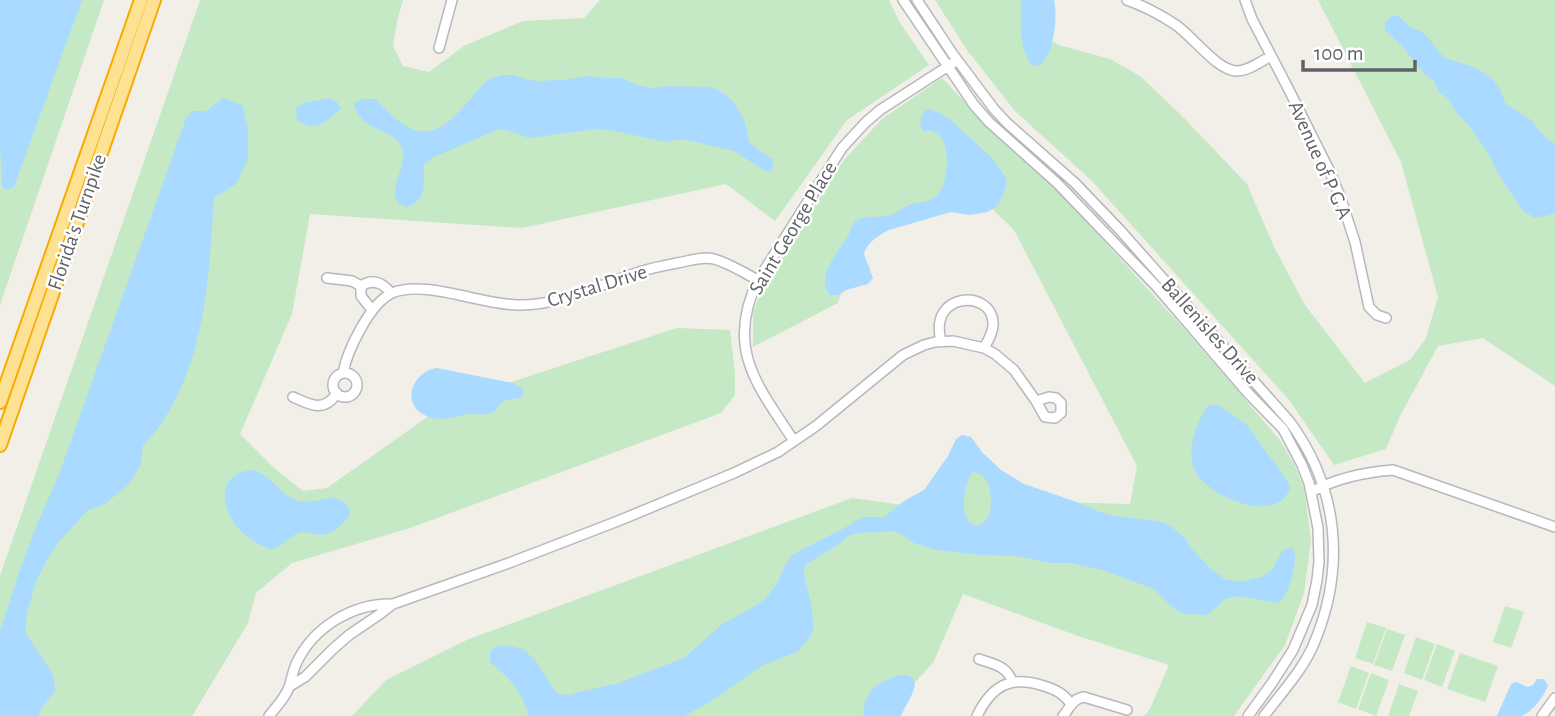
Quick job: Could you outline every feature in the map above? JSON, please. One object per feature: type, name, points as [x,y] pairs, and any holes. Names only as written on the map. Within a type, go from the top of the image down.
[{"type":"highway","name":"Florida's Turnpike","points":[[0,402],[141,0]]},
{"type":"highway","name":"Florida's Turnpike","points":[[0,445],[154,0]]},
{"type":"street","points":[[439,47],[452,0]]},
{"type":"street","name":"Ballenisles Drive","points":[[903,0],[974,105],[989,122],[1057,183],[1148,278],[1247,392],[1283,429],[1302,466],[1311,492],[1318,528],[1317,580],[1311,605],[1293,650],[1248,716]]},
{"type":"street","name":"Ballenisles Drive","points":[[917,0],[958,61],[1000,116],[1075,183],[1111,220],[1290,422],[1305,445],[1324,485],[1333,530],[1334,564],[1326,608],[1315,641],[1300,668],[1264,716]]},
{"type":"street","points":[[1127,0],[1177,26],[1225,68],[1241,70],[1271,56]]},
{"type":"street","name":"Avenue of P G A","points":[[1245,0],[1340,196],[1355,242],[1370,307],[1377,315],[1386,318]]},
{"type":"street","name":"Saint George Place","points":[[794,441],[758,386],[747,358],[744,343],[745,317],[751,293],[851,136],[880,110],[958,61]]},
{"type":"street","name":"Crystal Drive","points":[[362,286],[376,282],[391,293],[422,289],[501,304],[527,305],[566,298],[647,269],[699,259],[715,259],[758,280]]},
{"type":"street","points":[[327,278],[352,281],[362,286],[361,296],[372,310]]},
{"type":"street","points":[[344,373],[345,364],[365,320],[391,293]]},
{"type":"street","points":[[941,341],[939,324],[943,313],[954,303],[970,300],[984,306],[992,318],[992,330],[984,348]]},
{"type":"street","points":[[269,716],[290,686],[305,677],[349,635],[393,604],[606,525],[734,473],[778,452],[816,426],[903,355],[924,345],[941,341],[964,342],[984,348],[1014,370],[1036,401]]},
{"type":"street","points":[[344,373],[355,377],[358,385],[355,392],[348,397],[337,393],[334,387],[335,379],[344,373]]},
{"type":"street","points":[[293,397],[311,405],[321,406],[331,401],[337,393]]},
{"type":"street","points":[[1311,492],[1324,485],[1393,470],[1555,527]]},
{"type":"street","points":[[290,686],[290,677],[302,653],[309,642],[329,624],[376,604],[393,604]]},
{"type":"street","points":[[979,659],[1008,671],[1012,682]]},
{"type":"street","points":[[977,716],[992,693],[1012,682],[1028,681],[1055,689],[1071,704]]},
{"type":"street","points":[[1063,716],[1071,704],[1084,697],[1127,710]]},
{"type":"street","points":[[1542,716],[1555,698]]},
{"type":"green space","points":[[0,0],[104,0],[0,305]]},
{"type":"green space","points":[[200,0],[403,0],[393,46],[403,66],[429,72],[464,46],[523,21],[584,18],[600,0],[889,0],[900,23],[929,65],[847,120],[775,221],[726,184],[522,228],[310,214],[292,314],[240,434],[275,469],[303,491],[327,488],[447,403],[677,328],[730,330],[735,395],[721,413],[410,528],[292,563],[256,593],[248,623],[192,716],[0,716],[0,576]]},
{"type":"green space","points":[[935,0],[1029,0],[1046,38],[1059,45],[1110,59],[1140,76],[1247,184],[1274,247],[1305,305],[1365,383],[1410,360],[1426,338],[1438,297],[1401,162],[1318,0],[1555,0],[1555,386],[1483,338],[1438,346],[1400,416],[1386,449],[1334,465],[1289,400],[1091,180],[1015,111],[967,50]]},
{"type":"green space","points":[[942,78],[987,125],[1061,194],[1187,332],[1280,440],[1296,468],[1304,489],[1311,540],[1304,593],[1285,645],[1234,716],[1144,716],[1150,709],[1169,665],[1078,636],[963,594],[933,663],[884,716],[352,716],[386,680],[469,639],[852,498],[910,506],[980,468],[1052,502],[1130,504],[1137,466],[1014,230],[976,193],[873,228],[850,263],[838,303],[753,347],[753,313],[763,287],[844,160],[882,119]]},
{"type":"green space","points":[[1505,606],[1524,612],[1511,648],[1493,642]]},
{"type":"green space","points":[[1367,622],[1386,628],[1373,664],[1355,658]]},
{"type":"green space","points":[[1387,629],[1405,635],[1392,671],[1374,665]]},
{"type":"green space","points":[[1416,637],[1435,644],[1422,680],[1404,673]]},
{"type":"green space","points":[[1437,644],[1455,651],[1442,687],[1424,680]]},
{"type":"green space","points":[[1460,653],[1498,666],[1485,702],[1447,689]]},
{"type":"green space","points":[[1351,666],[1369,673],[1356,709],[1338,702]]},
{"type":"green space","points":[[1371,673],[1389,680],[1376,716],[1358,709]]},
{"type":"green space","points":[[1399,684],[1418,691],[1409,716],[1388,716]]},
{"type":"water","points":[[0,0],[82,0],[14,187],[6,190],[2,187],[0,146]]},
{"type":"water","points":[[1021,0],[1054,0],[1054,36],[1048,54],[1039,66],[1032,65],[1024,50]]},
{"type":"water","points":[[1392,16],[1398,16],[1409,26],[1425,34],[1447,59],[1483,72],[1500,89],[1505,103],[1531,120],[1545,137],[1555,144],[1554,214],[1535,218],[1523,211],[1467,123],[1439,92],[1433,80],[1427,77],[1385,30],[1386,22]]},
{"type":"water","points":[[505,75],[540,81],[590,76],[621,78],[651,88],[711,87],[725,94],[734,103],[744,120],[750,143],[773,160],[773,168],[767,172],[734,151],[682,139],[666,142],[597,129],[529,138],[499,129],[432,158],[424,165],[421,196],[406,207],[399,203],[395,191],[403,157],[400,144],[387,133],[363,120],[354,103],[363,99],[375,99],[392,116],[414,130],[434,130],[451,119],[485,82]]},
{"type":"water","points":[[223,98],[242,105],[248,128],[248,159],[236,184],[214,198],[204,308],[199,334],[182,386],[169,411],[143,445],[141,464],[130,483],[105,504],[87,511],[59,542],[36,582],[27,613],[25,632],[54,676],[55,691],[38,716],[0,716],[0,632],[19,572],[58,477],[187,116],[193,111],[206,111]]},
{"type":"water","points":[[329,98],[337,102],[341,109],[325,122],[309,126],[297,119],[296,108],[304,103]]},
{"type":"water","points":[[928,109],[952,121],[992,158],[1007,182],[999,204],[987,212],[970,215],[951,212],[885,232],[871,242],[864,254],[873,278],[868,284],[846,290],[839,295],[830,295],[826,288],[826,273],[855,222],[865,217],[889,215],[908,205],[924,202],[938,194],[942,187],[947,166],[944,144],[940,136],[933,131],[923,131],[920,126],[923,114]]},
{"type":"water","points":[[437,368],[513,383],[524,392],[520,398],[504,401],[489,414],[433,418],[415,408],[412,392],[420,377]]},
{"type":"water","points":[[1208,406],[1220,406],[1247,425],[1288,482],[1290,488],[1283,499],[1271,505],[1241,503],[1225,497],[1200,479],[1192,461],[1192,444],[1200,420]]},
{"type":"water","points":[[962,435],[971,437],[1001,470],[1024,484],[1114,516],[1169,525],[1186,539],[1212,570],[1225,579],[1241,582],[1262,577],[1272,570],[1283,550],[1294,549],[1294,570],[1286,593],[1278,603],[1238,596],[1225,599],[1206,615],[1187,614],[1169,604],[1154,589],[1102,570],[1017,556],[936,550],[914,543],[893,531],[858,533],[847,536],[805,565],[804,574],[814,628],[809,639],[797,652],[763,665],[710,702],[684,716],[528,716],[514,685],[490,662],[491,650],[495,647],[504,645],[523,649],[536,661],[555,691],[567,695],[619,683],[684,658],[721,625],[766,598],[792,555],[854,521],[866,517],[884,517],[924,490],[948,456],[956,439]],"holes":[[[973,472],[983,476],[988,484],[991,505],[988,516],[978,525],[972,524],[967,518],[964,507],[968,481]]]},
{"type":"water","points":[[252,470],[265,476],[296,500],[340,500],[348,506],[349,516],[331,533],[298,533],[271,550],[242,532],[226,507],[228,483],[241,472]]},
{"type":"water","points":[[900,675],[914,679],[915,684],[901,716],[864,716],[866,700],[873,689]]},
{"type":"water","points":[[1537,679],[1544,679],[1548,685],[1534,708],[1521,716],[1497,716],[1511,684],[1516,682],[1528,687]]}]
